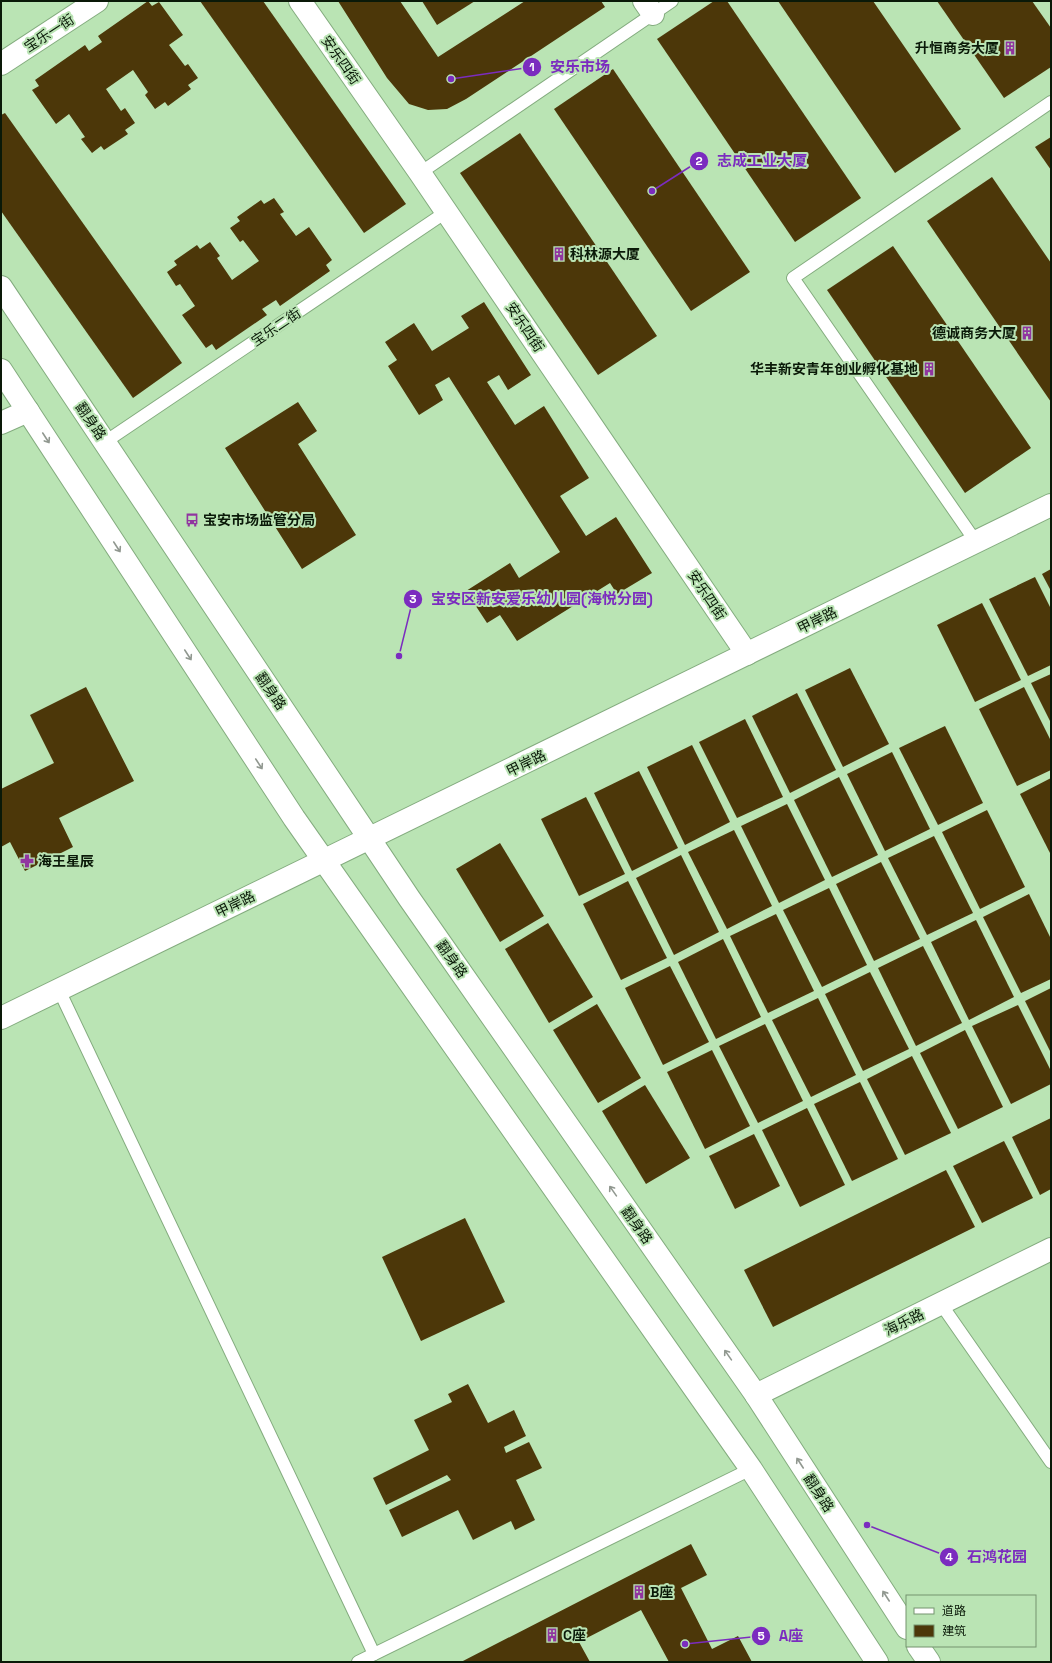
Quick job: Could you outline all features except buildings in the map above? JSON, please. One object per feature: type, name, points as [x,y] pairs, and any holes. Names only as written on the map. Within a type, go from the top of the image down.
[{"type":"main road","name":"宝乐一街","points":[[1,64],[97,1]]},
{"type":"main road","name":"安乐四街","points":[[300,1],[420,173],[747,654]]},
{"type":"main road","name":"翻身路","points":[[1,287],[413,904],[756,1395],[906,1626]]},
{"type":"main road","points":[[1,370],[289,811],[751,1469],[875,1661]]},
{"type":"main road","points":[[1,423],[28,411]]},
{"type":"main road","name":"甲岸路","points":[[1,1018],[1051,505]]},
{"type":"main road","name":"海乐路","points":[[756,1395],[1051,1249]]},
{"type":"main road","points":[[919,1647],[929,1662]]},
{"type":"lane","points":[[420,173],[649,7],[672,1]]},
{"type":"lane","points":[[976,542],[793,278],[1051,102]]},
{"type":"lane","name":"宝乐二街","points":[[105,442],[446,212]]},
{"type":"lane","points":[[59,990],[374,1654]]},
{"type":"lane","points":[[942,1304],[1051,1462]]},
{"type":"lane","points":[[358,1662],[751,1469]]},
{"type":"place","name":"升恒商务大厦","points":[[1010,48]]},
{"type":"place","name":"安乐市场","points":[[451,79]]},
{"type":"place","name":"志成工业大厦","points":[[652,191]]},
{"type":"place","name":"科林源大厦","points":[[559,254]]},
{"type":"place","name":"德诚商务大厦","points":[[1027,333]]},
{"type":"place","name":"华丰新安青年创业孵化基地","points":[[929,369]]},
{"type":"place","name":"宝安市场监管分局","points":[[192,520]]},
{"type":"place","name":"宝安区新安爱乐幼儿园(海悦分园)","points":[[399,656]]},
{"type":"place","name":"海王星辰","points":[[27,861]]},
{"type":"place","name":"石鸿花园","points":[[867,1525]]},
{"type":"place","name":"B座","points":[[639,1592]]},
{"type":"place","name":"C座","points":[[552,1635]]},
{"type":"place","name":"A座","points":[[685,1644]]}]
